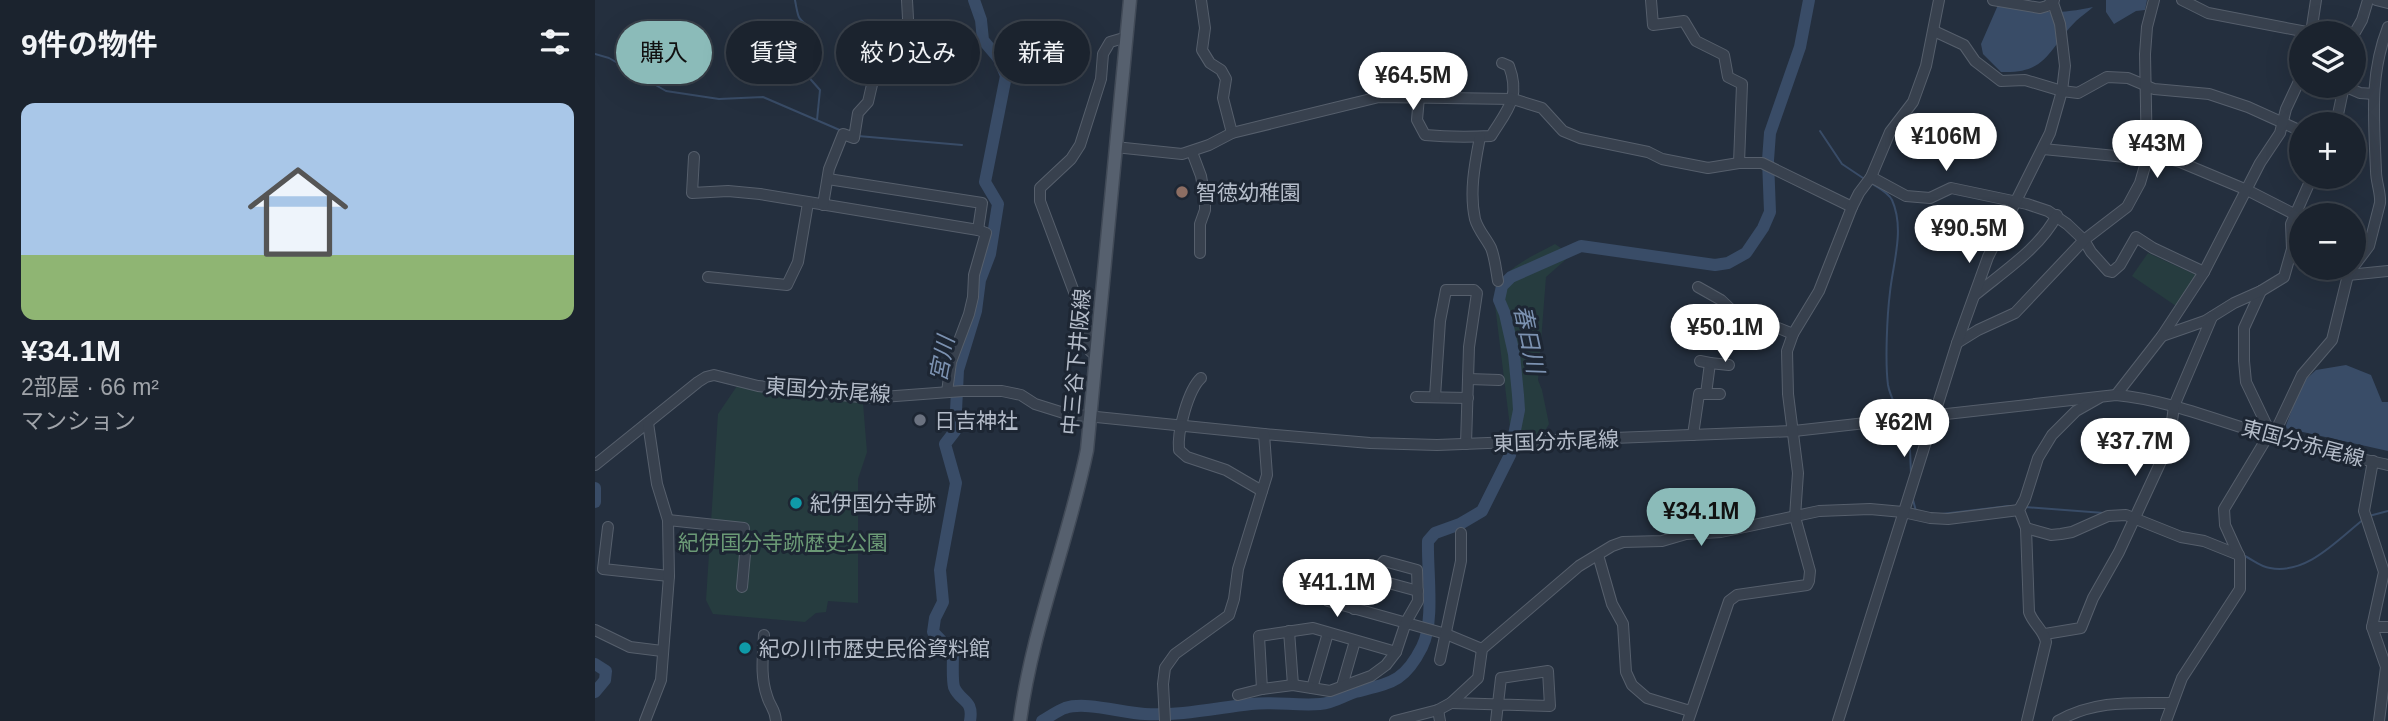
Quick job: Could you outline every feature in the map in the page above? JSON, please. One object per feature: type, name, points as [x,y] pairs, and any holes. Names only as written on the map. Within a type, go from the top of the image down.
[{"type":"main road","name":"中三谷下井阪線","points":[[1018,720],[1029,664],[1080,483],[1091,415],[1131,0]]},
{"type":"street","points":[[823,205],[829,169],[843,134],[854,138],[858,113],[868,102],[874,76],[882,69],[908,60],[907,0]]},
{"type":"street","points":[[1201,0],[1205,28],[1202,50],[1210,63],[1221,70],[1226,79],[1223,98],[1232,133]]},
{"type":"street","points":[[1651,0],[1653,25],[1684,21],[1696,41],[1719,50],[1724,55],[1728,77],[1742,84],[1739,163]]},
{"type":"street","points":[[1598,555],[1612,604],[1623,624],[1626,672],[1632,685],[1647,698],[1689,716],[1729,601],[1733,597],[1807,585],[1810,571],[1795,517],[1798,473],[1788,394],[1787,351],[1793,334],[1819,291],[1859,193],[1871,177],[1890,132],[1913,102],[1926,66],[1939,0]]},
{"type":"street","points":[[1838,721],[1957,343],[1988,257],[2043,149],[2062,91],[2065,66],[2063,41],[2053,1],[2040,8],[1993,0]]},
{"type":"street","points":[[1957,343],[2015,313],[2084,240],[2127,207],[2140,183],[2147,159],[2144,84],[2147,27],[2153,3],[2163,0]]},
{"type":"street","points":[[2182,0],[2208,13],[2289,29]]},
{"type":"street","points":[[2313,21],[2316,0]]},
{"type":"street","points":[[2361,21],[2368,0]]},
{"type":"street","points":[[2376,0],[2388,3]]},
{"type":"street","points":[[2366,250],[2374,234],[2384,197],[2376,180],[2374,94],[2377,57],[2388,27]]},
{"type":"street","points":[[1934,31],[1964,45],[1975,61],[2001,81],[2025,80],[2078,93],[2107,77],[2128,78],[2154,89],[2209,94],[2289,124]]},
{"type":"street","points":[[1096,356],[1090,351],[1080,309],[1041,201],[1040,188],[1071,159],[1080,145],[1101,79],[1103,54],[1110,42],[1127,37]]},
{"type":"street","points":[[1419,97],[1417,120],[1425,135],[1491,136],[1513,99],[1515,82],[1509,66],[1502,62]]},
{"type":"street","points":[[2375,82],[2388,81]]},
{"type":"street","points":[[2366,93],[2374,94]]},
{"type":"street","points":[[1115,147],[1182,154],[1232,133],[1379,97],[1513,99],[1542,108],[1563,131],[1580,138],[1708,168],[1739,163],[1762,163],[1852,207]]},
{"type":"street","points":[[2116,395],[2162,336],[2204,272],[2260,163],[2280,133],[2291,98]]},
{"type":"street","points":[[1480,137],[1472,195],[1475,219],[1494,257],[1498,281]]},
{"type":"street","points":[[2043,149],[2147,159],[2163,157],[2247,190],[2289,212]]},
{"type":"street","points":[[1192,152],[1201,176],[1205,199],[1205,210],[1200,224],[1200,253]]},
{"type":"street","points":[[694,157],[692,193],[728,191],[760,194],[986,233],[974,275],[969,314],[951,362],[954,392]]},
{"type":"street","points":[[1871,177],[1906,196],[1930,198],[1951,188],[2015,202],[2057,215],[2084,240],[2091,253],[2108,271],[2112,272],[2120,265],[2136,237],[2204,272]]},
{"type":"street","points":[[828,178],[982,203],[978,230]]},
{"type":"street","points":[[708,277],[787,285],[798,262],[808,203]]},
{"type":"street","points":[[1974,296],[2040,240],[2057,215]]},
{"type":"street","points":[[2162,336],[2212,317],[2261,291],[2284,277],[2289,260]]},
{"type":"street","points":[[2366,270],[2388,271]]},
{"type":"street","points":[[2166,721],[2182,678],[2240,589],[2239,555],[2225,525],[2224,509],[2268,436],[2278,426],[2302,375],[2332,340],[2348,280]]},
{"type":"street","points":[[1699,287],[1721,300],[1740,318],[1766,323],[1793,334]]},
{"type":"street","points":[[1435,397],[1440,321],[1446,290],[1474,290],[1476,293],[1469,347],[1466,444]]},
{"type":"street","points":[[2261,291],[2243,328],[2244,361],[2246,382],[2267,426],[2268,436]]},
{"type":"street","points":[[2045,634],[2081,628],[2093,598],[2119,552],[2169,444],[2174,406],[2212,317]]},
{"type":"street","points":[[1706,394],[1705,362],[1729,365]]},
{"type":"street","name":"東国分赤尾線","points":[[648,423],[706,377],[721,377],[758,386],[869,398],[1002,391],[1021,395],[1035,404],[1067,414],[1370,443],[1466,444],[1794,431],[2116,395],[2143,398],[2268,436],[2388,465]]},
{"type":"street","points":[[1201,378],[1192,388],[1181,427],[1178,443],[1182,454],[1226,470],[1262,491]]},
{"type":"street","points":[[1469,379],[1499,380]]},
{"type":"street","points":[[1693,435],[1699,394],[1720,394]]},
{"type":"street","points":[[1416,397],[1468,398]]},
{"type":"street","points":[[2027,721],[2046,642],[2045,634],[2031,619],[2029,612],[2025,528],[2019,510],[2038,458],[2052,435],[2076,411],[2101,397]]},
{"type":"street","points":[[596,462],[648,423],[657,484],[669,520],[669,576],[661,680],[645,721]]},
{"type":"street","points":[[1164,716],[1165,668],[1175,654],[1229,615],[1238,569],[1267,475],[1264,434]]},
{"type":"street","points":[[2373,461],[2364,511],[2385,572],[2372,627],[2385,667],[2379,721]]},
{"type":"street","points":[[1395,721],[1439,716],[1478,678],[1482,649],[1579,566],[1623,542],[1662,541],[1686,534],[1721,532],[1819,511],[1870,509],[1948,519],[2019,510]]},
{"type":"street","points":[[2025,528],[2061,534],[2073,532],[2108,516],[2126,515],[2181,537],[2204,541],[2239,555]]},
{"type":"street","points":[[669,520],[744,528],[742,587]]},
{"type":"street","points":[[608,527],[603,569],[669,576]]},
{"type":"street","points":[[1440,660],[1441,633],[1461,561],[1461,533]]},
{"type":"street","points":[[1238,695],[1293,685],[1330,691],[1371,676],[1386,666],[1396,652],[1418,601],[1417,570],[1384,561],[1360,590],[1354,609]]},
{"type":"street","points":[[1370,578],[1418,591]]},
{"type":"street","points":[[1328,601],[1409,623],[1482,649]]},
{"type":"street","points":[[2372,627],[2388,627]]},
{"type":"street","points":[[1262,689],[1259,636],[1313,628],[1396,652]]},
{"type":"street","points":[[595,629],[630,647],[662,651]]},
{"type":"street","points":[[1290,631],[1293,685]]},
{"type":"street","points":[[1312,688],[1328,633]]},
{"type":"street","points":[[764,635],[762,668],[767,699],[775,708],[776,721]]},
{"type":"street","points":[[1342,686],[1355,640]]},
{"type":"street","points":[[1451,703],[1499,706],[1550,706],[1548,671],[1501,678],[1499,706],[1496,721]]},
{"type":"street","points":[[2058,721],[2100,704],[2171,703]]},
{"type":"green space","points":[[1555,244],[1571,255],[1546,277],[1538,380],[1549,424],[1543,434],[1511,435],[1494,297],[1503,278],[1518,264]]},
{"type":"green space","points":[[2148,253],[2196,275],[2176,306],[2132,276]]},
{"type":"green space","name":"紀伊国分寺跡歴史公園","points":[[737,386],[863,403],[867,452],[858,479],[858,603],[828,601],[826,612],[816,613],[805,622],[713,614],[706,600],[718,414]]},
{"type":"water","points":[[2106,0],[2147,0],[2145,10],[2136,11],[2114,24],[2106,12]]},
{"type":"water","points":[[1998,5],[2045,12],[2093,7],[2076,21],[2038,64],[2017,72],[2001,72],[1983,54],[1981,44]]},
{"type":"water","points":[[2346,365],[2371,375],[2382,402],[2388,402],[2388,451],[2285,428],[2302,383],[2316,370]]},
{"type":"waterway","points":[[795,0],[800,19],[814,31],[813,52],[805,73],[820,90],[817,120]]},
{"type":"waterway","name":"宮川","points":[[970,721],[970,709],[954,687],[953,653],[933,632],[935,618],[943,602],[940,570],[956,483],[945,444],[955,431],[958,370],[976,311],[980,280],[990,254],[998,204],[985,182],[1006,76],[999,59],[983,40],[981,20],[974,0]]},
{"type":"waterway","name":"春日川","points":[[1042,721],[1062,709],[1074,706],[1158,714],[1260,703],[1325,703],[1387,683],[1402,675],[1415,659],[1426,636],[1429,610],[1428,541],[1435,533],[1460,524],[1482,511],[1510,455],[1519,410],[1514,354],[1499,300],[1502,286],[1511,277],[1581,246],[1715,265],[1728,263],[1746,253],[1770,212],[1770,133],[1800,47],[1809,0]]},
{"type":"waterway","points":[[595,54],[609,58],[666,91],[719,99],[763,97],[842,131]]},
{"type":"waterway","points":[[1820,131],[1842,164],[1863,178]]},
{"type":"waterway","points":[[858,136],[962,145]]},
{"type":"waterway","points":[[1871,183],[1890,197],[1898,223],[1888,313],[1887,375],[1889,389],[1900,416]]},
{"type":"waterway","points":[[1903,424],[1910,449],[1911,474]]},
{"type":"waterway","points":[[595,488],[595,502]]},
{"type":"waterway","points":[[1913,500],[1916,511]]},
{"type":"waterway","points":[[1942,514],[2009,506]]},
{"type":"waterway","points":[[2025,507],[2104,513]]},
{"type":"waterway","points":[[2369,516],[2388,511]]},
{"type":"waterway","points":[[2245,556],[2267,567],[2284,569],[2297,566],[2321,554],[2364,519]]},
{"type":"waterway","points":[[595,664],[606,671],[605,680],[595,692]]},
{"type":"place","name":"智徳幼稚園","points":[[1182,192]]},
{"type":"place","name":"日吉神社","points":[[920,420]]},
{"type":"place","name":"紀伊国分寺跡","points":[[796,503]]},
{"type":"place","name":"紀の川市歴史民俗資料館","points":[[745,648]]}]
